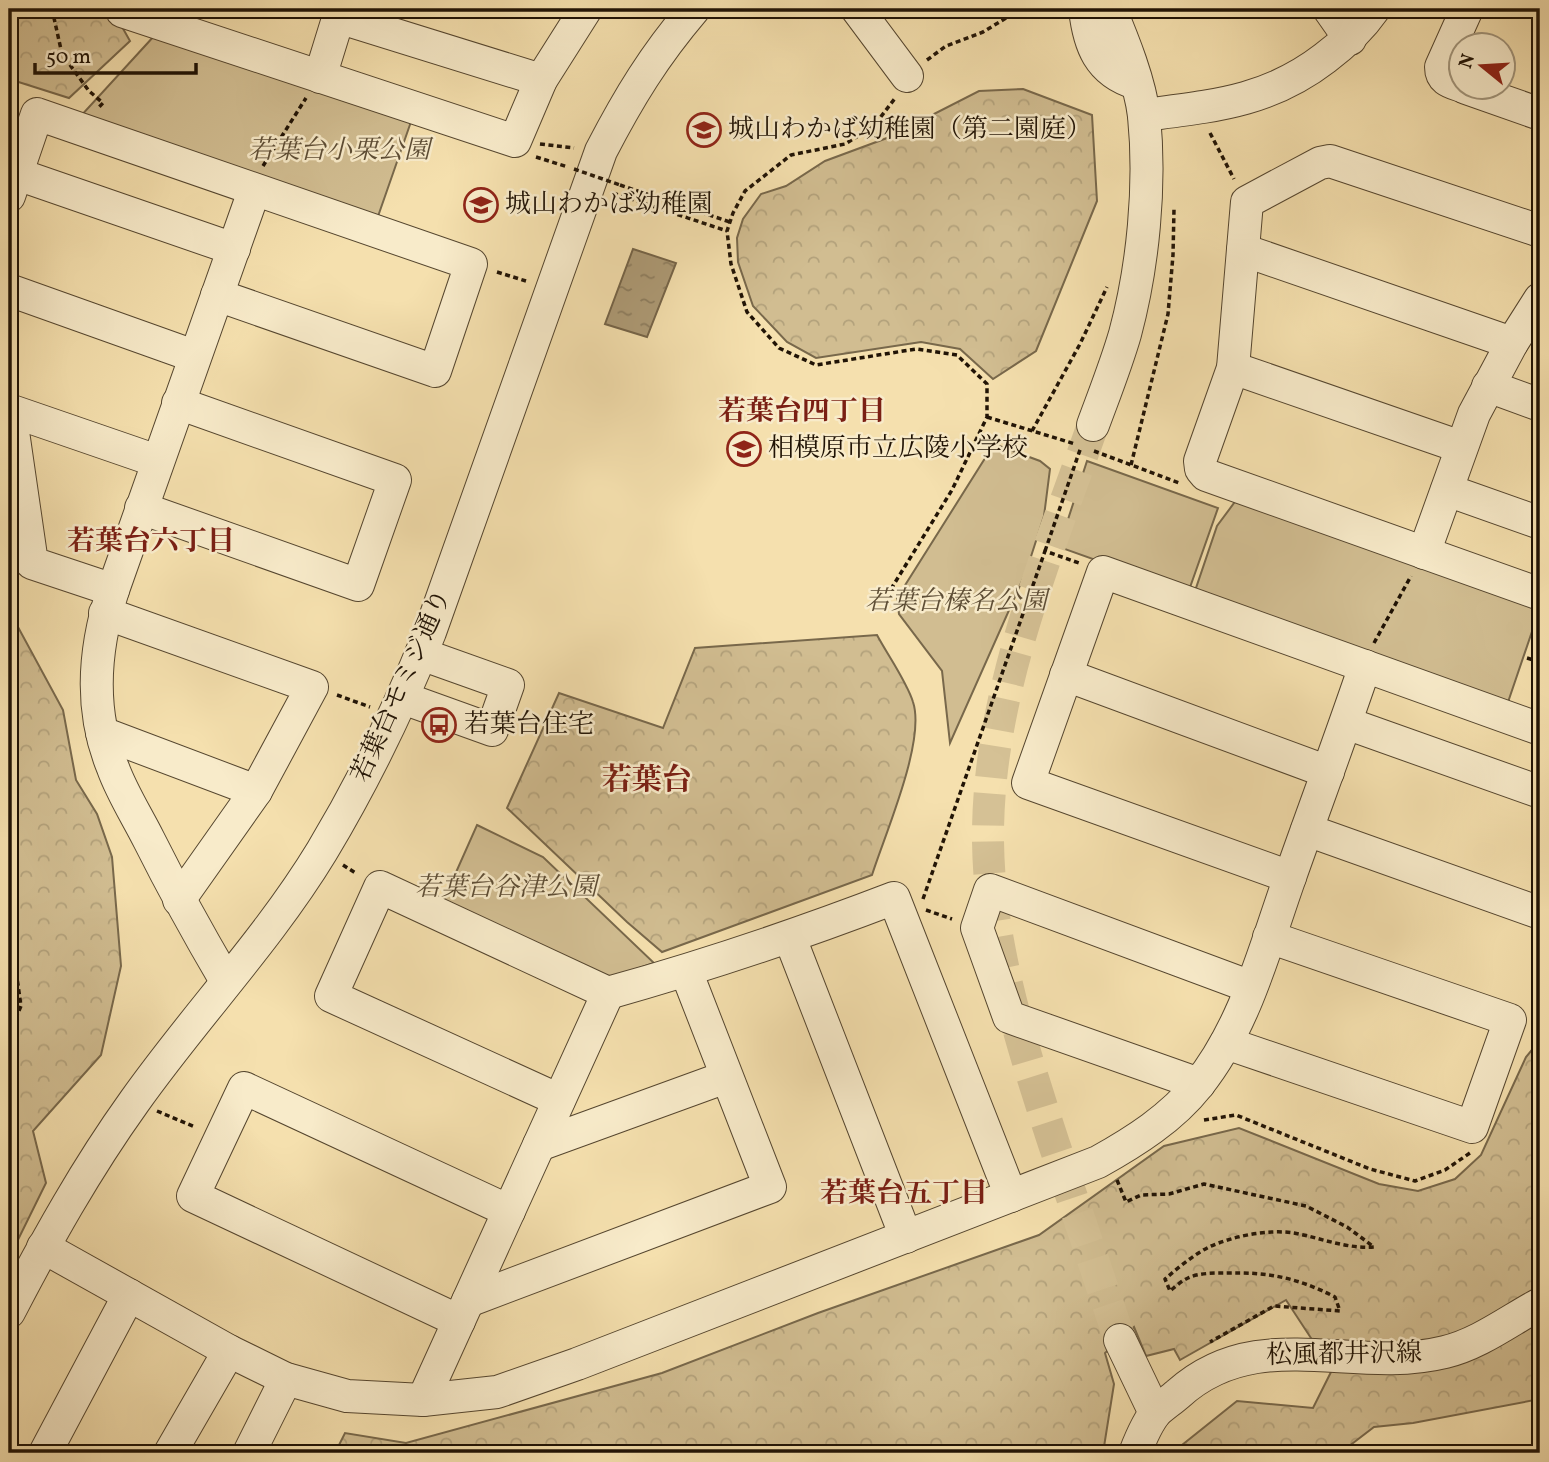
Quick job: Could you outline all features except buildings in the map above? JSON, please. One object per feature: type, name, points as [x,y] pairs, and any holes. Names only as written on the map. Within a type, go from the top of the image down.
[{"type":"street","points":[[122,9],[515,141],[541,80],[586,9]]},
{"type":"street","name":"若葉台モミジ通り","points":[[9,1312],[87,1170],[134,1101],[277,917],[321,852],[366,773],[421,654],[552,289],[581,177],[601,151],[630,95],[666,43],[694,9]]},
{"type":"street","points":[[857,9],[907,76]]},
{"type":"street","points":[[1085,9],[1092,43],[1105,68],[1122,79],[1136,83]]},
{"type":"street","points":[[1093,438],[1124,335],[1137,276],[1145,181],[1143,115],[1136,83],[1110,9]]},
{"type":"street","points":[[1329,9],[1350,39]]},
{"type":"street","points":[[1143,115],[1216,105],[1264,93],[1287,84],[1309,71],[1350,39],[1374,9]]},
{"type":"street","points":[[1457,32],[1467,9]]},
{"type":"street","points":[[320,77],[340,13],[541,80]]},
{"type":"street","points":[[1448,51],[1441,67],[1441,74],[1448,81]]},
{"type":"street","points":[[1506,102],[1540,114]]},
{"type":"street","points":[[217,295],[435,371],[471,264],[37,114],[13,185],[234,249]]},
{"type":"street","points":[[1540,231],[1330,160],[1247,202],[1233,368],[1200,461],[1201,469],[1206,475],[1540,594]]},
{"type":"street","points":[[226,981],[179,900],[113,768],[102,733],[96,676],[99,645],[109,601],[254,191]]},
{"type":"street","points":[[1243,250],[1512,343]]},
{"type":"street","points":[[9,290],[194,356]]},
{"type":"street","points":[[1424,553],[1461,447],[1488,386],[1540,299]]},
{"type":"street","points":[[1233,368],[1461,447]]},
{"type":"street","points":[[1488,386],[1540,405]]},
{"type":"street","points":[[141,508],[358,585],[372,546],[395,480],[178,403]]},
{"type":"street","points":[[157,461],[10,410],[32,563],[109,601],[312,687],[256,791],[179,900]]},
{"type":"street","points":[[1447,490],[1540,523]]},
{"type":"street","points":[[1290,877],[1028,783],[1102,572],[1540,729]]},
{"type":"street","points":[[399,706],[492,730],[508,685],[421,654]]},
{"type":"street","points":[[43,1247],[229,1351],[286,1379],[347,1396],[423,1400],[497,1392],[577,1364],[1108,1157],[1150,1129],[1178,1106],[1199,1084],[1226,1043],[1251,986],[1365,667]]},
{"type":"street","points":[[1066,675],[1328,772]]},
{"type":"street","points":[[1346,723],[1540,792]]},
{"type":"street","points":[[102,733],[256,791]]},
{"type":"street","points":[[1307,830],[1540,913]]},
{"type":"street","points":[[559,1100],[331,996],[380,887],[607,993],[790,938],[894,898],[1011,1196]]},
{"type":"street","points":[[1199,1084],[1009,1017],[977,928],[990,891],[1251,986]]},
{"type":"street","points":[[1226,1043],[1472,1126],[1510,1020],[1269,937]]},
{"type":"street","points":[[790,938],[906,1237]]},
{"type":"street","points":[[509,1211],[244,1088],[193,1196],[463,1311],[770,1187],[686,971]]},
{"type":"street","points":[[423,1400],[607,993]]},
{"type":"street","points":[[539,1145],[726,1077]]},
{"type":"street","points":[[45,1453],[129,1295]]},
{"type":"street","name":"松風都井沢線","points":[[1135,1453],[1156,1413],[1203,1374],[1254,1356],[1281,1353],[1383,1359],[1446,1352],[1470,1343],[1540,1304]]},
{"type":"street","points":[[1120,1340],[1156,1413]]},
{"type":"street","points":[[170,1453],[229,1351]]},
{"type":"street","points":[[249,1453],[286,1379]]},
{"type":"path","points":[[9,18],[24,9]]},
{"type":"path","points":[[52,9],[62,54],[89,92],[103,103],[82,130]]},
{"type":"path","points":[[254,191],[261,170],[320,77]]},
{"type":"path","points":[[1206,125],[1247,202]]},
{"type":"path","points":[[601,151],[515,141],[513,149],[727,231]]},
{"type":"path","points":[[581,177],[620,185],[730,222]]},
{"type":"path","points":[[757,180],[745,191],[727,231],[731,264],[747,312],[779,348],[816,365],[916,349],[957,355],[987,384],[987,416],[952,491],[891,589]]},
{"type":"path","points":[[1131,465],[1168,314],[1174,255],[1174,206]]},
{"type":"path","points":[[471,264],[552,289]]},
{"type":"path","points":[[1032,431],[1096,312],[1110,277]]},
{"type":"path","points":[[977,928],[920,908],[1081,446],[987,416]]},
{"type":"path","points":[[1093,438],[1131,465],[1180,483]]},
{"type":"path","points":[[1045,551],[1102,572]]},
{"type":"path","points":[[1365,667],[1377,636],[1424,553]]},
{"type":"path","points":[[1527,658],[1540,662]]},
{"type":"path","points":[[312,687],[399,706]]},
{"type":"path","points":[[321,852],[380,887]]},
{"type":"path","points":[[9,922],[21,1006],[9,1034]]},
{"type":"path","points":[[134,1101],[220,1138]]},
{"type":"path","points":[[1199,1121],[1236,1115],[1370,1169],[1415,1181],[1445,1170],[1471,1152],[1476,1144]]},
{"type":"path","points":[[1108,1157],[1126,1202],[1141,1195],[1169,1194],[1204,1184],[1306,1206],[1348,1227],[1374,1247],[1361,1248],[1294,1233],[1269,1232],[1209,1247],[1184,1263],[1165,1279],[1170,1290],[1189,1277],[1216,1273],[1256,1273],[1288,1277],[1312,1285],[1335,1297],[1340,1311],[1274,1306],[1197,1349],[1203,1374]]},
{"type":"green space","points":[[9,9],[112,9],[130,41],[69,98],[9,79]]},
{"type":"green space","name":"若葉台小栗公園","points":[[155,35],[413,116],[376,222],[78,119]]},
{"type":"green space","points":[[1023,89],[1092,115],[1097,201],[1036,351],[993,379],[960,349],[921,342],[816,358],[787,342],[753,306],[738,262],[737,238],[743,219],[761,194],[786,186],[825,161],[887,138],[979,91]]},
{"type":"green space","name":"若葉台榛名公園","points":[[994,444],[1040,461],[1050,469],[1044,516],[1026,572],[950,743],[942,671],[899,614],[897,598]]},
{"type":"green space","points":[[1087,461],[1218,508],[1188,593],[1059,547]]},
{"type":"green space","points":[[1237,499],[1540,608],[1506,708],[1194,594],[1217,526]]},
{"type":"green space","points":[[9,615],[63,710],[76,780],[97,814],[112,857],[121,966],[101,1055],[33,1131],[46,1183],[9,1258]]},
{"type":"green space","points":[[877,635],[910,694],[916,719],[914,740],[902,788],[872,875],[662,952],[507,808],[559,693],[663,728],[695,648]]},
{"type":"green space","name":"若葉台谷津公園","points":[[477,825],[543,857],[654,963],[601,981],[441,906]]},
{"type":"green space","points":[[1540,1040],[1540,1399],[1413,1423],[1374,1427],[1340,1453],[1172,1453],[1237,1401],[1313,1408],[1332,1370],[1286,1300],[1180,1360],[1174,1349],[1146,1356],[1134,1327],[1105,1353],[1114,1384],[1103,1453],[335,1453],[345,1433],[406,1443],[662,1373],[818,1313],[1039,1235],[1164,1146],[1239,1128],[1379,1184],[1418,1191],[1455,1179],[1481,1155],[1526,1057]]},
{"type":"water","points":[[633,249],[676,263],[647,337],[605,324]]},
{"type":"tunnel","points":[[1093,425],[1039,577],[1008,681],[990,786],[988,840],[994,918],[1019,1032],[1120,1340]]},
{"type":"place","name":"城山わかば幼稚園（第二園庭）","points":[[704,130]]},
{"type":"place","name":"城山わかば幼稚園","points":[[481,205]]},
{"type":"place","name":"相模原市立広陵小学校","points":[[744,449]]},
{"type":"place","name":"若葉台住宅","points":[[439,725]]},
{"type":"district","name":"若葉台四丁目","points":[[802,412]]},
{"type":"district","name":"若葉台六丁目","points":[[151,542]]},
{"type":"district","name":"若葉台","points":[[647,781]]},
{"type":"district","name":"若葉台五丁目","points":[[904,1194]]}]
